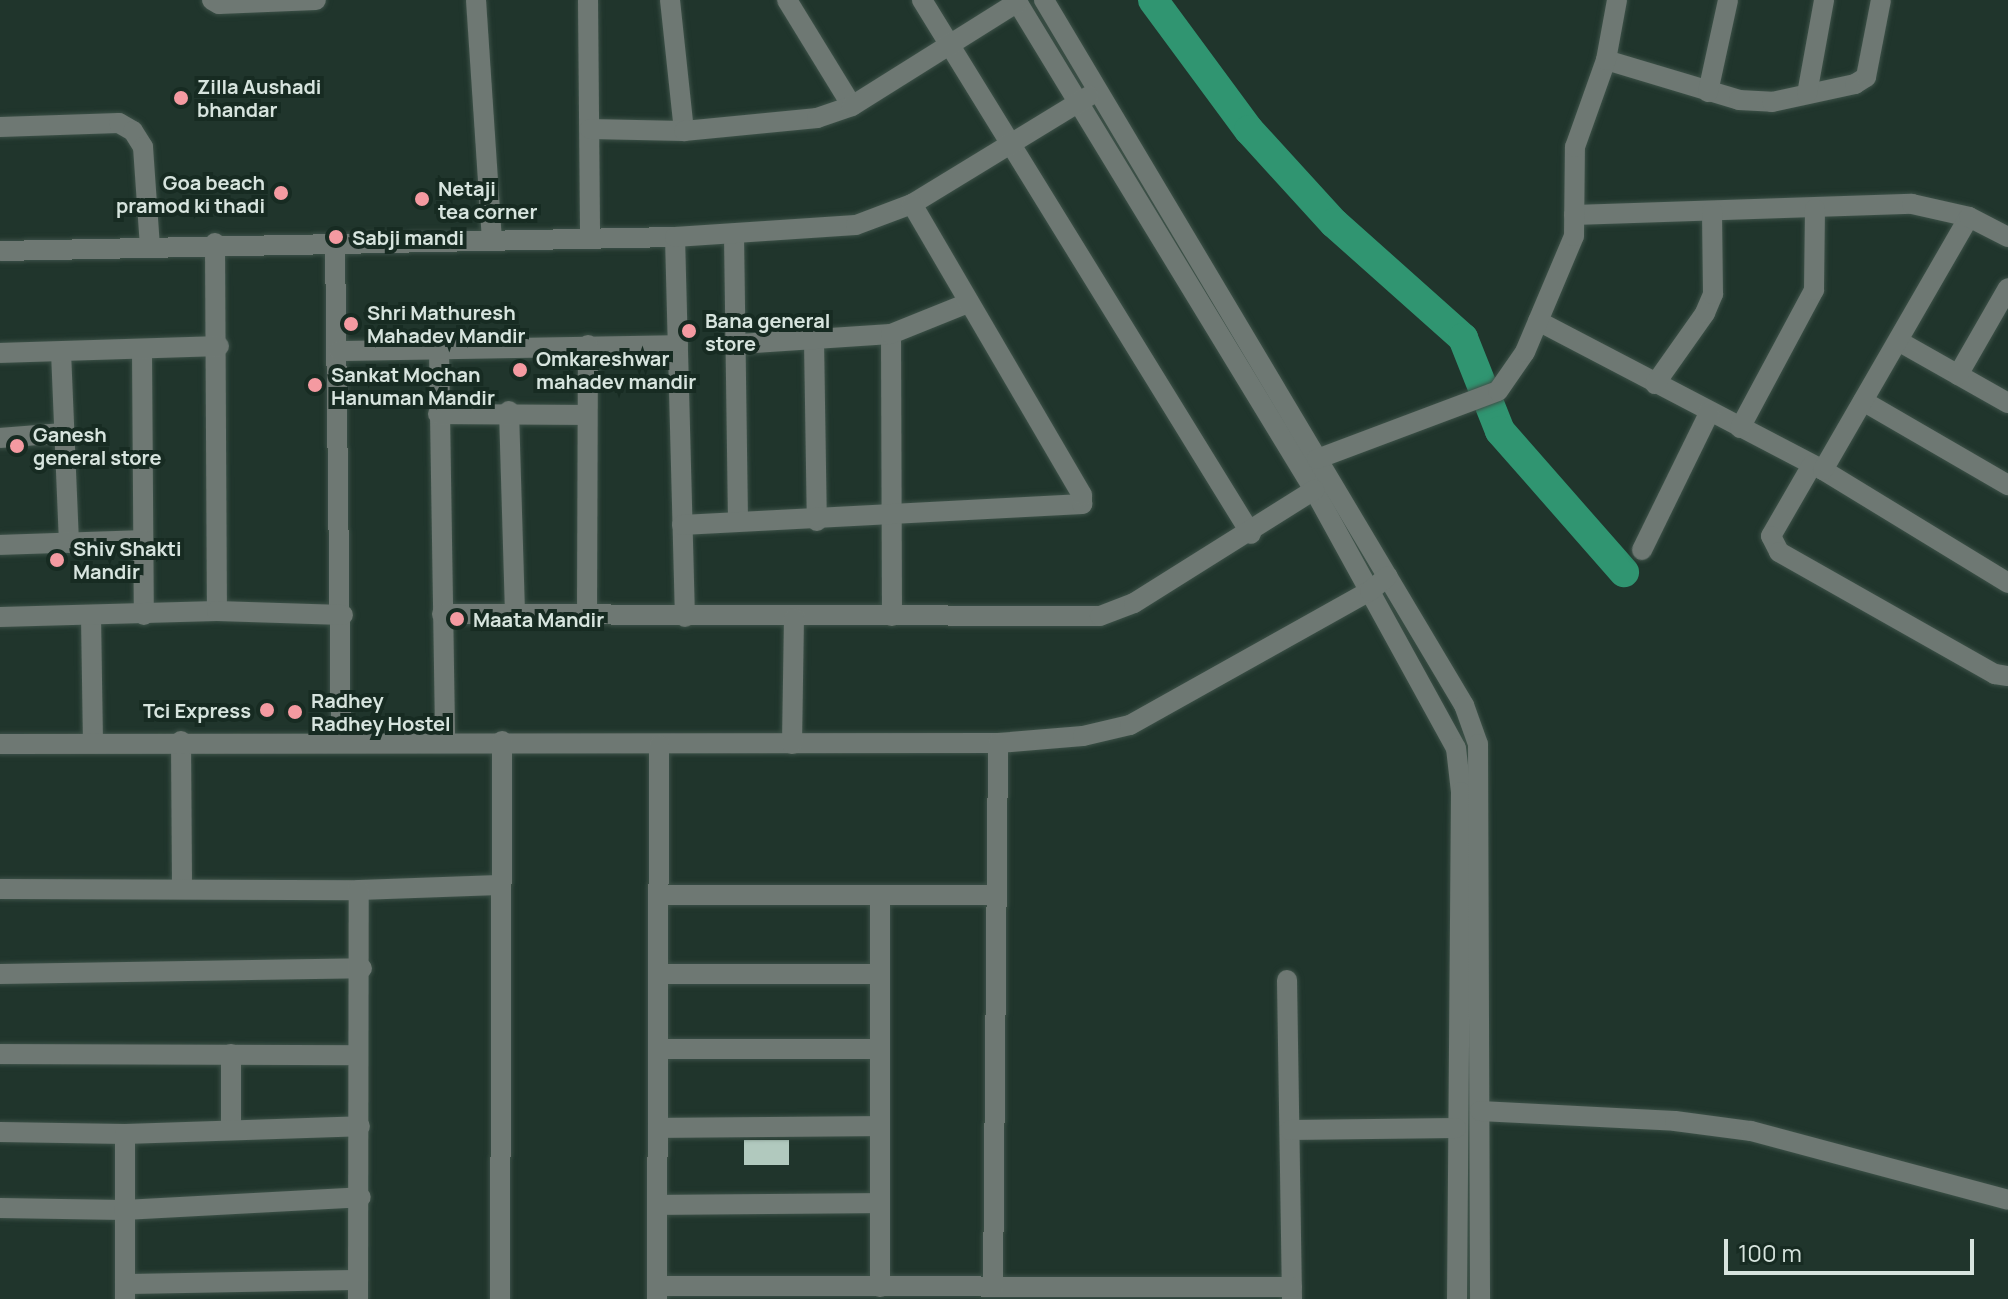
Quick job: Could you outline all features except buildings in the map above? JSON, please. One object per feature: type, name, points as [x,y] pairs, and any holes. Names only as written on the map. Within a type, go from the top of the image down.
[{"type":"street","points":[[212,0],[219,4],[316,0]]},
{"type":"street","points":[[476,0],[492,238]]},
{"type":"street","points":[[588,0],[590,236]]},
{"type":"street","points":[[670,0],[684,131]]},
{"type":"street","points":[[787,0],[852,106]]},
{"type":"street","points":[[922,0],[946,45],[1251,534]]},
{"type":"street","points":[[1044,0],[1464,705],[1478,744],[1480,1299]]},
{"type":"street","points":[[1317,459],[1498,391],[1538,321],[1574,236],[1575,147],[1591,91],[1606,60],[1617,0]]},
{"type":"street","points":[[1708,92],[1728,0]]},
{"type":"street","points":[[1807,94],[1824,0]]},
{"type":"street","points":[[1606,60],[1708,92],[1772,102],[1866,77],[1881,0]]},
{"type":"street","points":[[590,129],[684,131],[817,118],[852,106],[1017,1],[1314,490],[1456,748],[1461,792],[1457,1299]]},
{"type":"street","points":[[0,251],[215,243],[675,237],[856,225],[912,204],[1008,144],[1081,104],[1097,88]]},
{"type":"street","points":[[0,127],[119,123],[133,131],[143,147],[150,247]]},
{"type":"street","points":[[682,525],[817,521],[1082,504],[1082,495],[912,204]]},
{"type":"street","points":[[1574,215],[1912,204],[1969,217],[2008,237]]},
{"type":"street","points":[[1740,428],[1814,290],[1815,209]]},
{"type":"street","points":[[1655,384],[1705,313],[1713,294],[1712,211]]},
{"type":"street","points":[[1969,217],[1900,342],[1771,536],[1779,552],[1995,674],[2008,676]]},
{"type":"street","points":[[734,235],[739,344],[738,521]]},
{"type":"street","points":[[675,237],[685,617]]},
{"type":"street","points":[[335,242],[343,615],[341,740]]},
{"type":"street","points":[[215,243],[219,346],[217,611]]},
{"type":"street","points":[[1958,375],[2002,311],[2008,288]]},
{"type":"street","points":[[739,344],[891,334],[968,303]]},
{"type":"street","points":[[1538,321],[1709,413],[1818,467],[2008,583]]},
{"type":"street","points":[[891,334],[895,516],[892,616]]},
{"type":"street","points":[[814,340],[817,521]]},
{"type":"street","points":[[1900,342],[2008,403]]},
{"type":"street","points":[[587,615],[585,415],[588,345]]},
{"type":"street","points":[[339,351],[678,345]]},
{"type":"street","points":[[0,353],[142,351],[219,346]]},
{"type":"street","points":[[439,349],[445,740]]},
{"type":"street","points":[[142,351],[144,615]]},
{"type":"street","points":[[61,352],[69,543]]},
{"type":"street","points":[[1863,401],[2008,485]]},
{"type":"street","points":[[438,414],[509,411],[585,415]]},
{"type":"street","points":[[509,411],[515,613]]},
{"type":"street","points":[[1642,550],[1709,413]]},
{"type":"street","points":[[0,438],[63,433]]},
{"type":"street","points":[[442,614],[794,618],[1100,616],[1134,603],[1251,534],[1314,490]]},
{"type":"street","points":[[0,545],[143,540]]},
{"type":"street","points":[[0,744],[341,740],[659,745],[998,743],[1107,733],[1130,725],[1370,591],[1388,576]]},
{"type":"street","points":[[0,617],[217,611],[343,615]]},
{"type":"street","points":[[91,616],[93,743]]},
{"type":"street","points":[[792,744],[794,618]]},
{"type":"street","points":[[181,741],[182,887]]},
{"type":"street","points":[[500,1299],[499,885],[502,741]]},
{"type":"street","points":[[993,1287],[998,743]]},
{"type":"street","points":[[659,745],[657,1293],[880,1287],[993,1287],[1046,1292],[1292,1293],[1287,980]]},
{"type":"street","points":[[0,889],[182,887],[359,890],[499,885]]},
{"type":"street","points":[[125,1134],[125,1292],[358,1289],[361,1197],[358,1055],[362,968],[359,890]]},
{"type":"street","points":[[659,895],[997,895]]},
{"type":"street","points":[[880,895],[880,1287]]},
{"type":"street","points":[[0,974],[362,968]]},
{"type":"street","points":[[658,974],[880,974]]},
{"type":"street","points":[[658,1049],[879,1049]]},
{"type":"street","points":[[0,1054],[358,1055]]},
{"type":"street","points":[[231,1054],[231,1130]]},
{"type":"street","points":[[1480,1111],[1675,1121],[1751,1131],[2008,1200]]},
{"type":"street","points":[[0,1132],[125,1134],[360,1126]]},
{"type":"street","points":[[658,1128],[879,1126]]},
{"type":"street","points":[[1290,1130],[1456,1128]]},
{"type":"street","points":[[0,1208],[124,1210],[361,1197]]},
{"type":"street","points":[[658,1205],[879,1203]]},
{"type":"waterway","points":[[1153,0],[1249,130],[1334,223],[1463,338],[1500,431],[1624,572]]},
{"type":"place","name":"Zilla Aushadi bhandar","points":[[181,98]]},
{"type":"place","name":"Goa beach pramod ki thadi","points":[[281,193]]},
{"type":"place","name":"Netaji tea corner","points":[[422,199]]},
{"type":"place","name":"Sabji mandi","points":[[336,237]]},
{"type":"place","name":"Shri Mathuresh Mahadev Mandir","points":[[351,324]]},
{"type":"place","name":"Bana general store","points":[[689,331]]},
{"type":"place","name":"Omkareshwar mahadev mandir","points":[[520,370]]},
{"type":"place","name":"Sankat Mochan Hanuman Mandir","points":[[315,385]]},
{"type":"place","name":"Ganesh general store","points":[[17,446]]},
{"type":"place","name":"Shiv Shakti Mandir","points":[[57,560]]},
{"type":"place","name":"Maata Mandir","points":[[457,619]]},
{"type":"place","name":"Tci Express","points":[[267,710]]},
{"type":"place","name":"Radhey Radhey Hostel","points":[[295,712]]}]
